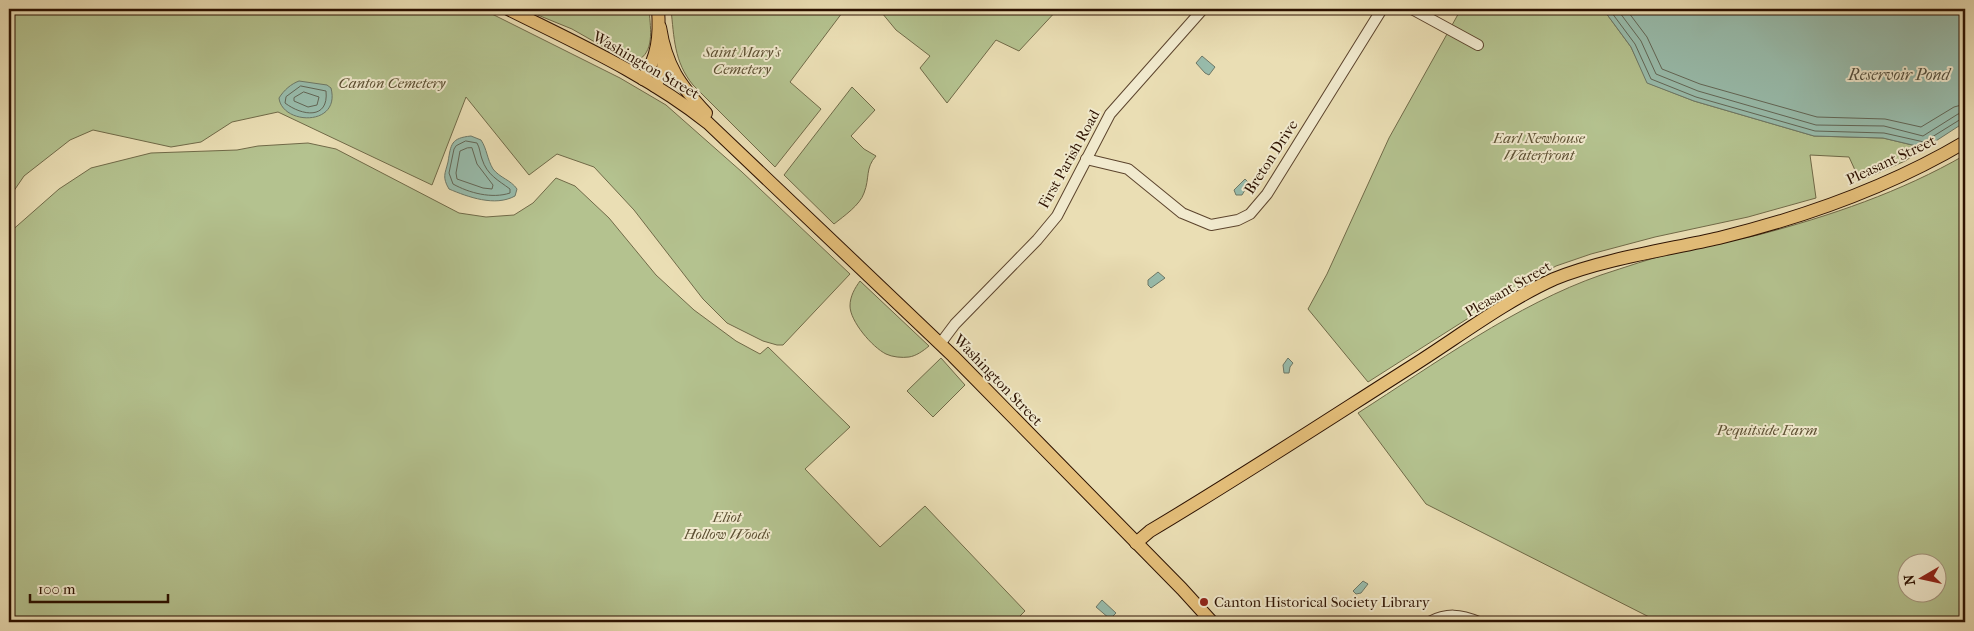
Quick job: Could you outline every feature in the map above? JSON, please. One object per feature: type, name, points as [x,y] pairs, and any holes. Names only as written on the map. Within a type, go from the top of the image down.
[{"type":"main road","name":"Washington Street","points":[[508,9],[643,78],[688,107],[708,123],[940,344],[1182,589],[1212,622]]},
{"type":"main road","points":[[643,78],[651,66],[657,48],[660,27],[658,9]]},
{"type":"main road","name":"Washington Street","points":[[660,27],[664,48],[672,70],[686,92],[746,152],[755,167]]},
{"type":"main road","points":[[655,86],[663,70],[664,48]]},
{"type":"main road","name":"Pleasant Street","points":[[1136,544],[1150,531],[1280,451],[1507,306],[1551,281],[1585,269],[1720,237],[1815,211],[1882,185],[1965,142]]},
{"type":"street","name":"First Parish Road","points":[[940,344],[955,324],[1037,240],[1057,216],[1110,114],[1203,9]]},
{"type":"street","name":"Breton Drive","points":[[1086,159],[1128,169],[1182,213],[1211,225],[1238,220],[1250,214],[1266,194],[1382,9]]},
{"type":"street","points":[[1412,9],[1478,45]]},
{"type":"street","points":[[1428,622],[1442,616],[1458,614],[1479,622]]},
{"type":"green space","name":"Canton Cemetery","points":[[9,9],[482,9],[620,78],[666,105],[742,172],[850,274],[783,345],[763,341],[727,323],[703,299],[634,210],[594,167],[557,154],[529,175],[466,97],[432,185],[278,112],[232,122],[201,142],[171,147],[93,130],[70,140],[24,176],[9,198]]},
{"type":"green space","points":[[523,9],[649,9],[650,43],[645,55],[634,61],[623,58],[572,29]]},
{"type":"green space","name":"Saint Mary's Cemetery","points":[[671,9],[845,9],[790,82],[821,109],[775,167],[693,85],[687,76],[678,58]]},
{"type":"green space","points":[[885,9],[1058,9],[1019,51],[996,40],[947,103],[920,68],[930,56],[896,30],[882,13]]},
{"type":"green space","name":"Earl Newhouse Waterfront","points":[[1461,9],[1603,9],[1631,47],[1648,83],[1694,101],[1814,136],[1883,138],[1925,148],[1905,161],[1860,181],[1849,157],[1810,155],[1816,198],[1748,217],[1655,237],[1591,254],[1556,266],[1500,298],[1368,382],[1308,309],[1327,274],[1389,138]]},
{"type":"green space","points":[[852,87],[875,110],[851,136],[864,149],[876,156],[870,165],[866,188],[859,202],[834,224],[784,175]]},
{"type":"green space","name":"Eliot Hollow Woods","points":[[308,143],[336,149],[459,213],[486,217],[514,215],[533,203],[556,178],[575,186],[609,218],[656,275],[694,310],[736,341],[760,354],[768,347],[850,427],[805,469],[880,547],[925,506],[1025,611],[1014,622],[9,622],[9,233],[59,189],[91,168],[151,153],[237,150],[258,146]]},
{"type":"green space","name":"Pequitside Farm","points":[[1965,155],[1965,622],[1659,622],[1426,504],[1358,413],[1476,337],[1538,302],[1570,287],[1658,257],[1758,235],[1812,220],[1890,192]]},
{"type":"green space","points":[[860,281],[929,346],[914,356],[894,357],[874,346],[858,326],[851,312],[851,299]]},
{"type":"green space","points":[[941,358],[965,385],[933,417],[907,391]]},
{"type":"water","name":"Reservoir Pond","points":[[1603,9],[1965,9],[1965,122],[1925,148],[1883,138],[1814,136],[1694,101],[1647,83],[1631,47]]},
{"type":"water","points":[[1202,56],[1215,67],[1209,75],[1196,63]]},
{"type":"water","points":[[299,81],[327,85],[331,88],[332,101],[328,110],[310,118],[299,117],[283,107],[279,98],[283,92]]},
{"type":"water","points":[[471,136],[481,140],[493,169],[517,189],[515,196],[499,201],[490,201],[473,198],[449,189],[445,181],[445,175],[451,146],[459,138]]},
{"type":"water","points":[[1245,179],[1249,183],[1242,195],[1236,195],[1234,190]]},
{"type":"water","points":[[1158,272],[1165,278],[1151,288],[1148,285],[1148,280]]},
{"type":"water","points":[[1288,358],[1293,363],[1289,373],[1284,373],[1283,365]]},
{"type":"water","points":[[1363,581],[1368,584],[1361,593],[1356,594],[1353,591]]},
{"type":"water","points":[[1102,600],[1116,613],[1110,619],[1096,607]]},
{"type":"place","name":"Canton Historical Society Library","points":[[1204,602]]}]
